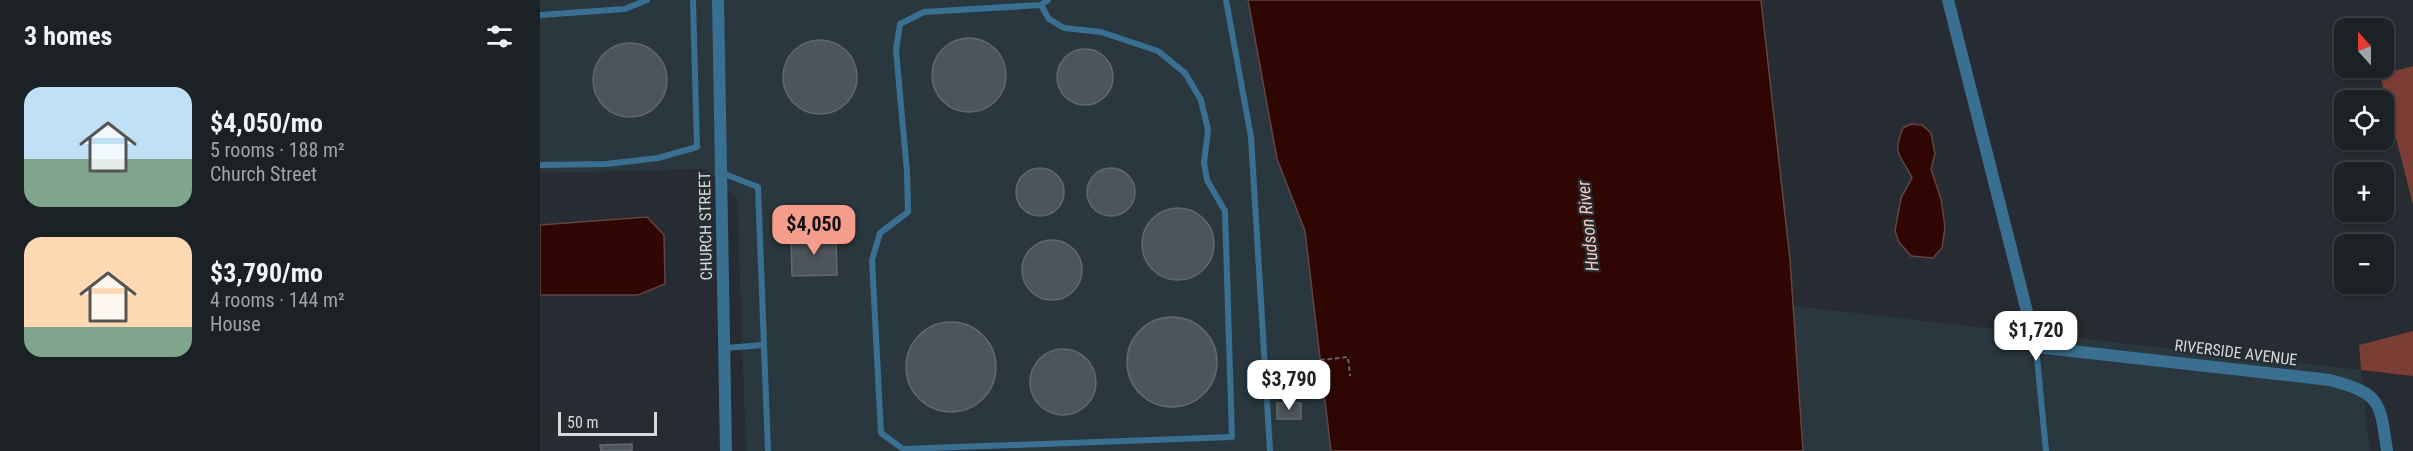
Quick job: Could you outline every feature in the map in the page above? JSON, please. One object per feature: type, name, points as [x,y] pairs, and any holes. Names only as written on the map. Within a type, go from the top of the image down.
[{"type":"street","name":"CHURCH STREET","points":[[718,0],[726,451]]},
{"type":"street","points":[[1948,0],[2036,346]]},
{"type":"street","name":"RIVERSIDE AVENUE","points":[[2036,346],[2330,380],[2355,387],[2367,394],[2380,407],[2387,451]]},
{"type":"lane","points":[[540,15],[625,9],[647,0]]},
{"type":"lane","points":[[540,165],[606,164],[658,158],[697,147],[693,0]]},
{"type":"lane","points":[[1041,5],[1049,19],[1064,28],[1101,32],[1158,51],[1185,73],[1201,100],[1208,130],[1204,163],[1207,180],[1225,212],[1232,437],[903,449],[881,433],[872,260],[880,232],[908,212],[907,172],[896,50],[900,24],[924,12],[1041,5],[1048,0]]},
{"type":"lane","points":[[1226,0],[1251,137],[1270,451]]},
{"type":"lane","points":[[721,173],[758,187],[768,451]]},
{"type":"lane","points":[[724,348],[764,345]]},
{"type":"lane","points":[[2036,346],[2046,451]]},
{"type":"path","points":[[1320,360],[1348,357],[1350,376]]},
{"type":"shaded area","points":[[540,0],[1248,0],[1277,159],[1305,231],[1331,451],[746,451],[737,199],[705,169],[540,173]]},
{"type":"shaded area","points":[[2413,66],[2413,205],[2394,130],[2394,90],[2384,90],[2381,78],[2394,78],[2394,71]]},
{"type":"shaded area","points":[[1793,306],[2361,370],[2370,451],[1803,451]]},
{"type":"shaded area","points":[[2413,331],[2413,376],[2361,370],[2359,345]]},
{"type":"water","name":"Hudson River","points":[[1248,0],[1761,0],[1790,260],[1803,451],[1331,451],[1305,231],[1277,159]]},
{"type":"water","points":[[1911,124],[1922,125],[1931,133],[1935,154],[1931,169],[1941,199],[1945,227],[1942,248],[1933,258],[1911,256],[1899,242],[1895,231],[1901,198],[1912,178],[1899,155],[1898,145],[1903,128]]},
{"type":"water","points":[[647,217],[664,235],[665,284],[638,295],[540,295],[540,225]]},
{"type":"building","points":[[962,38],[976,38],[990,44],[1000,54],[1006,68],[1004,89],[990,106],[976,112],[962,112],[948,106],[938,96],[932,82],[932,68],[938,54],[948,44]]},
{"type":"building","points":[[813,40],[827,40],[841,46],[851,56],[857,70],[855,91],[841,108],[827,114],[813,114],[799,108],[789,98],[783,84],[783,70],[789,56],[799,46]]},
{"type":"building","points":[[630,43],[644,46],[656,54],[664,66],[667,80],[664,94],[656,106],[644,114],[630,117],[616,114],[604,106],[596,94],[593,80],[596,66],[604,54],[616,46]]},
{"type":"building","points":[[1085,49],[1096,51],[1105,57],[1111,66],[1113,77],[1111,88],[1105,97],[1096,103],[1085,105],[1074,103],[1065,97],[1059,88],[1057,77],[1059,66],[1065,57],[1074,51]]},
{"type":"building","points":[[1035,168],[1045,168],[1060,178],[1064,192],[1063,201],[1054,212],[1045,216],[1035,216],[1020,206],[1016,197],[1016,187],[1026,172]]},
{"type":"building","points":[[1106,168],[1116,168],[1131,178],[1135,192],[1134,201],[1125,212],[1116,216],[1106,216],[1091,206],[1087,197],[1087,187],[1097,172]]},
{"type":"building","points":[[1178,208],[1192,211],[1204,218],[1211,230],[1214,244],[1211,258],[1204,270],[1192,277],[1178,280],[1164,277],[1152,270],[1145,258],[1142,244],[1145,230],[1152,218],[1164,211]]},
{"type":"building","points":[[836,237],[837,275],[792,276],[791,238]]},
{"type":"building","points":[[1052,240],[1069,245],[1077,253],[1082,270],[1077,287],[1069,295],[1052,300],[1035,295],[1027,287],[1022,270],[1027,253],[1035,245]]},
{"type":"building","points":[[1172,317],[1189,321],[1204,330],[1213,345],[1217,362],[1213,379],[1204,394],[1189,403],[1172,407],[1155,403],[1140,394],[1131,379],[1127,362],[1131,345],[1140,330],[1155,321]]},
{"type":"building","points":[[951,322],[968,326],[983,335],[992,350],[996,367],[992,384],[983,399],[968,408],[951,412],[934,408],[919,399],[910,384],[906,367],[910,350],[919,335],[934,326]]},
{"type":"building","points":[[1063,349],[1076,351],[1091,364],[1096,382],[1094,395],[1081,410],[1063,415],[1050,413],[1035,400],[1030,382],[1032,369],[1045,354]]},
{"type":"building","points":[[1277,403],[1301,403],[1301,419],[1277,419]]},
{"type":"building","points":[[632,444],[632,451],[601,451],[600,445]]}]
